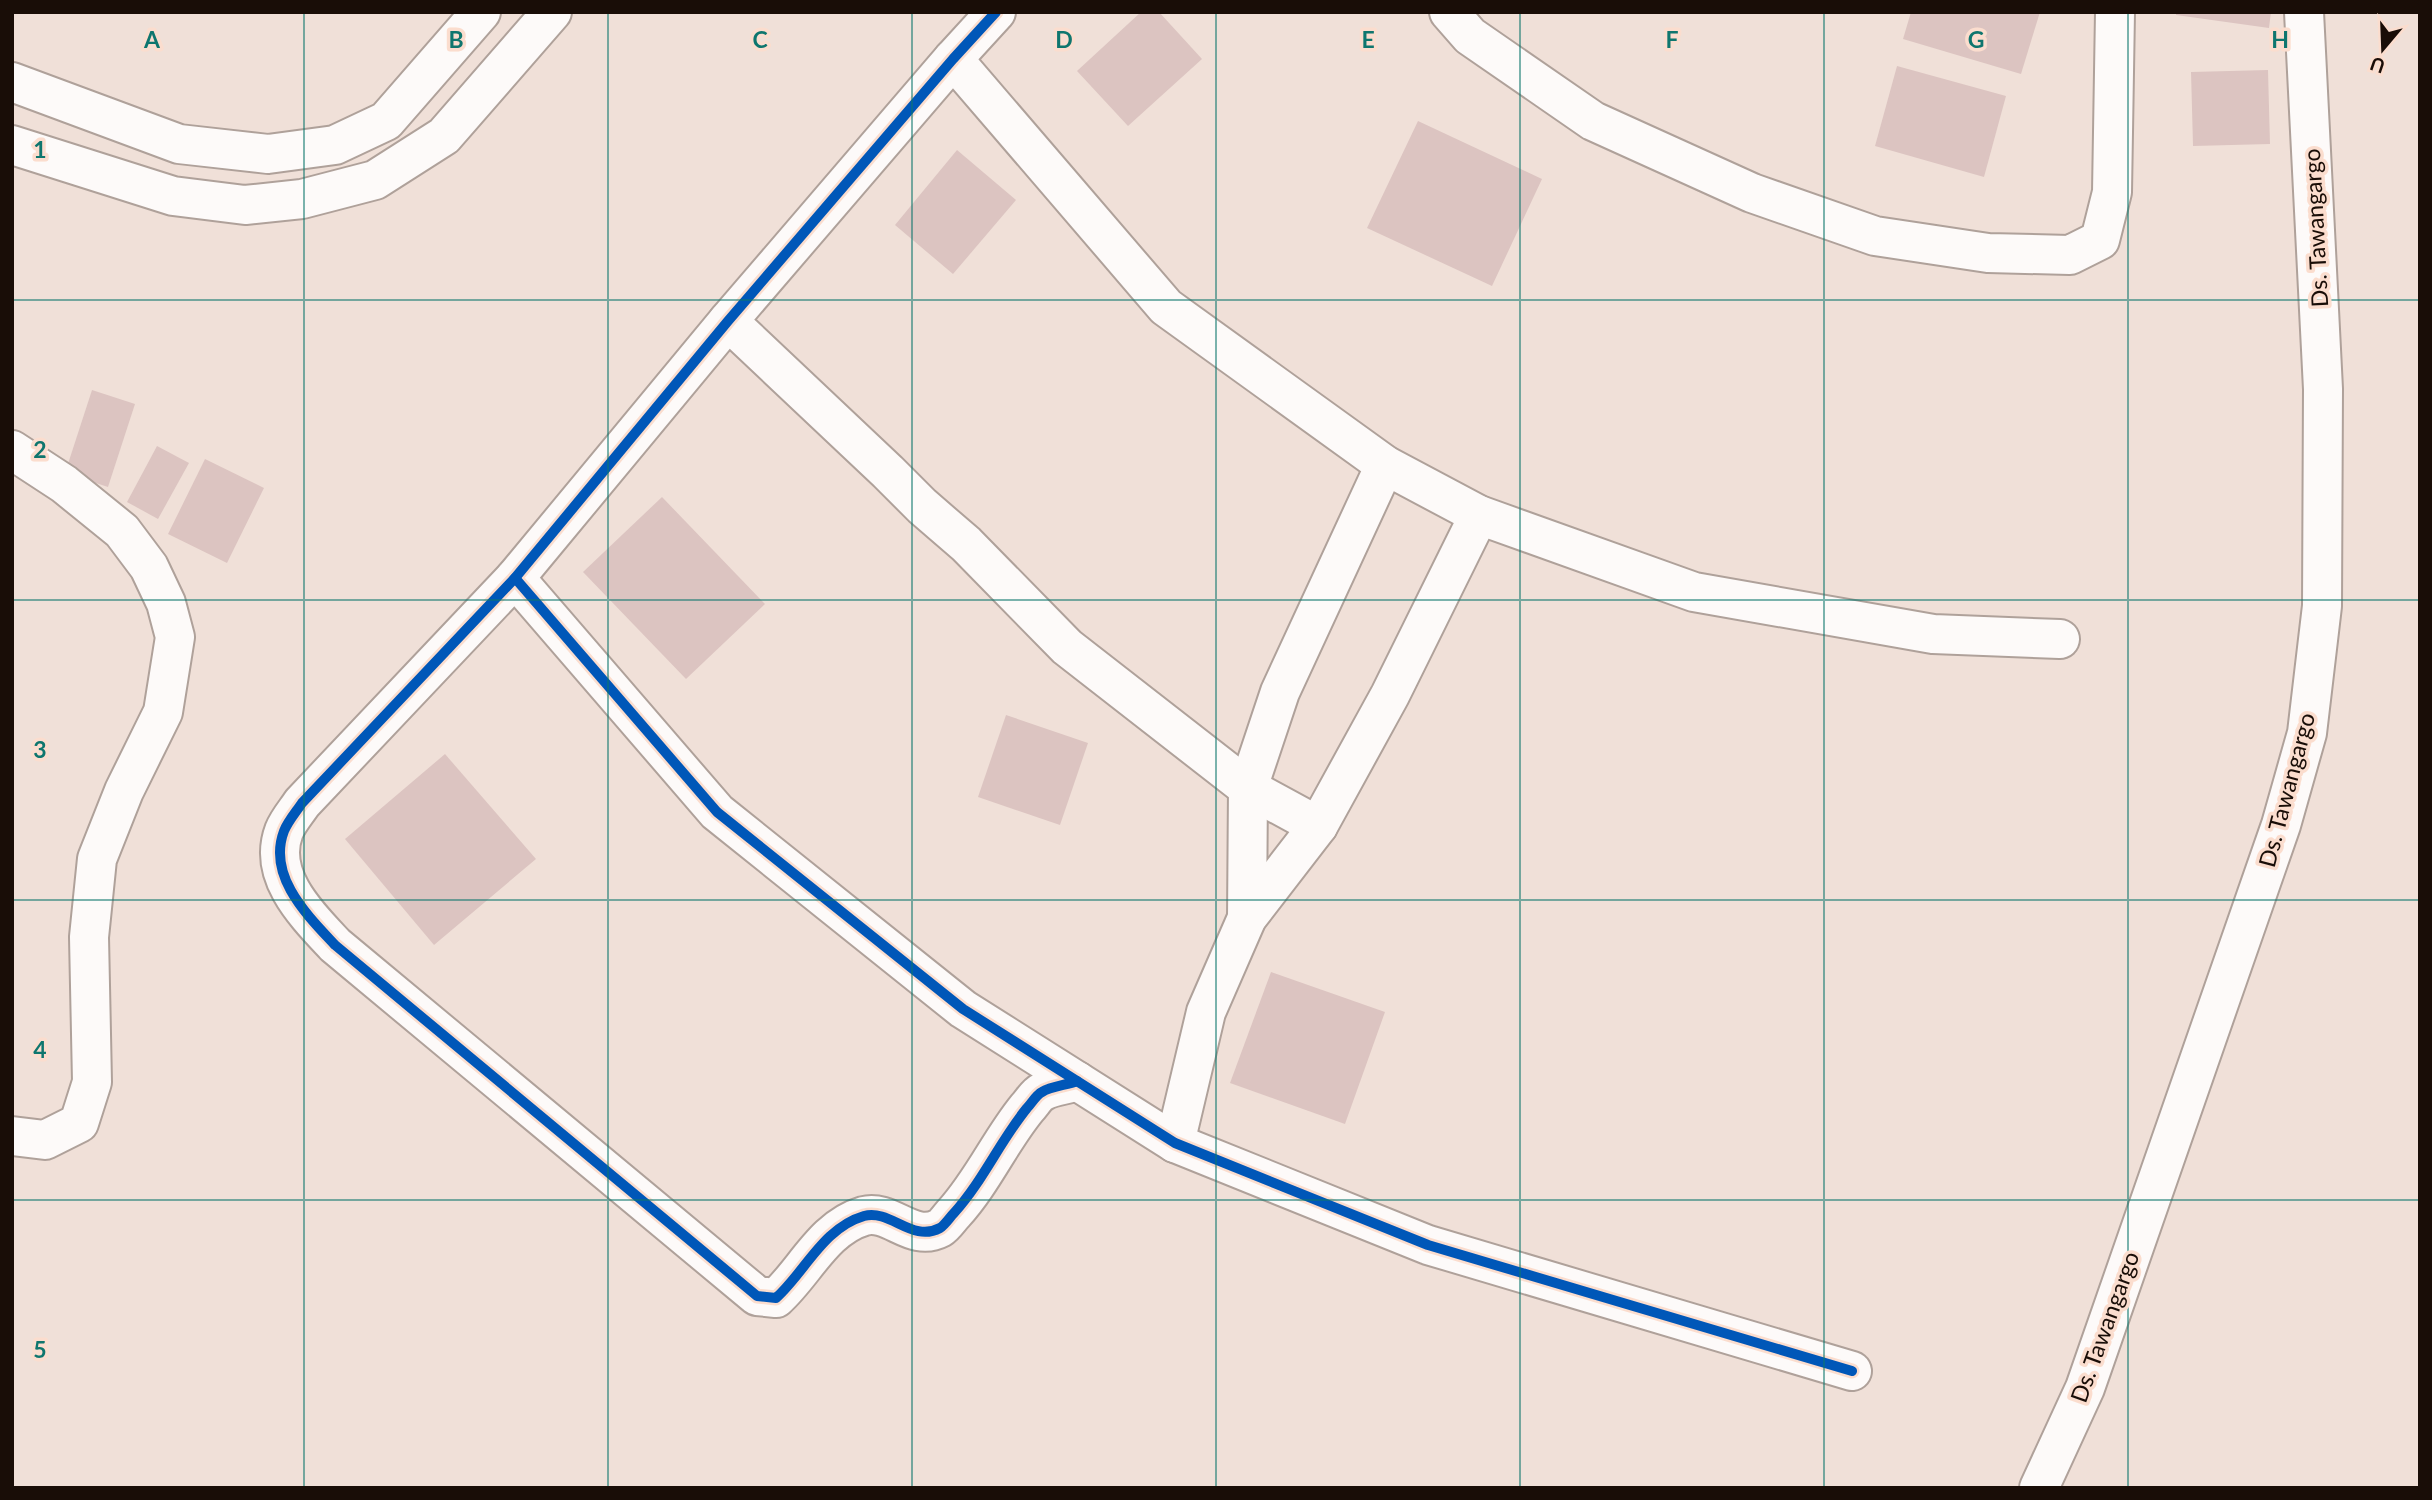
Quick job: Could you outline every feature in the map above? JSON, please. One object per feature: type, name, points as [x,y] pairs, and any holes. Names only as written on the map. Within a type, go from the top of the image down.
[{"type":"street","points":[[12,82],[179,144],[268,153],[335,145],[386,121],[481,12]]},
{"type":"street","points":[[12,145],[173,197],[245,205],[302,199],[375,180],[444,136],[552,12]]},
{"type":"street","points":[[996,12],[728,321],[515,578],[302,803],[284,830],[280,871],[305,912],[335,945],[757,1296],[776,1298],[791,1284],[807,1260],[841,1228],[866,1216],[885,1216],[905,1228],[928,1231],[941,1228],[970,1195],[1020,1116],[1041,1092],[1077,1082]]},
{"type":"street","points":[[1449,12],[1470,36],[1593,121],[1752,193],[1875,236],[1988,253],[2070,255],[2100,240],[2112,192],[2115,12]]},
{"type":"street","name":"Ds. Tawangargo","points":[[2039,1488],[2085,1388],[2281,825],[2307,733],[2322,606],[2323,389],[2304,12]]},
{"type":"street","points":[[953,59],[1166,307],[1385,465],[1479,515],[1694,592],[1933,634],[2060,639]]},
{"type":"street","points":[[728,321],[922,506],[966,544],[1067,647],[1248,788],[1318,826]]},
{"type":"street","points":[[12,450],[64,484],[122,531],[149,567],[166,603],[175,637],[163,712],[124,791],[97,859],[89,937],[92,1082],[79,1123],[46,1140],[12,1136]]},
{"type":"street","points":[[1247,918],[1248,788],[1280,692],[1385,465]]},
{"type":"street","points":[[1175,1143],[1206,1012],[1247,918],[1318,826],[1390,695],[1479,515]]},
{"type":"street","points":[[515,578],[717,812],[963,1009],[1175,1143],[1427,1245],[1852,1371]]},
{"type":"building","points":[[1141,12],[1159,12],[1202,59],[1128,126],[1077,71]]},
{"type":"building","points":[[1911,12],[2040,12],[2021,74],[1903,39]]},
{"type":"building","points":[[2176,12],[2271,12],[2269,28],[2176,15]]},
{"type":"building","points":[[1897,66],[2006,96],[1984,177],[1875,146]]},
{"type":"building","points":[[2268,70],[2270,144],[2193,146],[2191,72]]},
{"type":"building","points":[[1418,121],[1542,179],[1492,286],[1367,228]]},
{"type":"building","points":[[957,150],[1016,200],[953,274],[895,225]]},
{"type":"building","points":[[92,390],[135,404],[108,487],[65,473]]},
{"type":"building","points":[[157,446],[189,463],[158,519],[127,502]]},
{"type":"building","points":[[205,459],[264,488],[227,563],[168,534]]},
{"type":"building","points":[[662,497],[765,604],[686,679],[583,572]]},
{"type":"building","points":[[1006,715],[1088,743],[1060,825],[978,797]]},
{"type":"building","points":[[445,754],[536,859],[434,945],[345,839]]},
{"type":"building","points":[[1271,972],[1385,1012],[1345,1124],[1230,1083]]},
{"type":"cycle path","points":[[996,12],[728,321],[515,578],[302,803],[284,831],[280,848],[281,864],[285,879],[302,908],[335,945],[757,1296],[776,1298],[826,1240],[837,1230],[864,1216],[883,1217],[920,1231],[930,1232],[940,1228],[974,1188],[1008,1134],[1036,1097],[1050,1088],[1077,1081]]},
{"type":"cycle path","points":[[515,578],[717,812],[963,1009],[1175,1143],[1428,1245],[1852,1371]]}]
